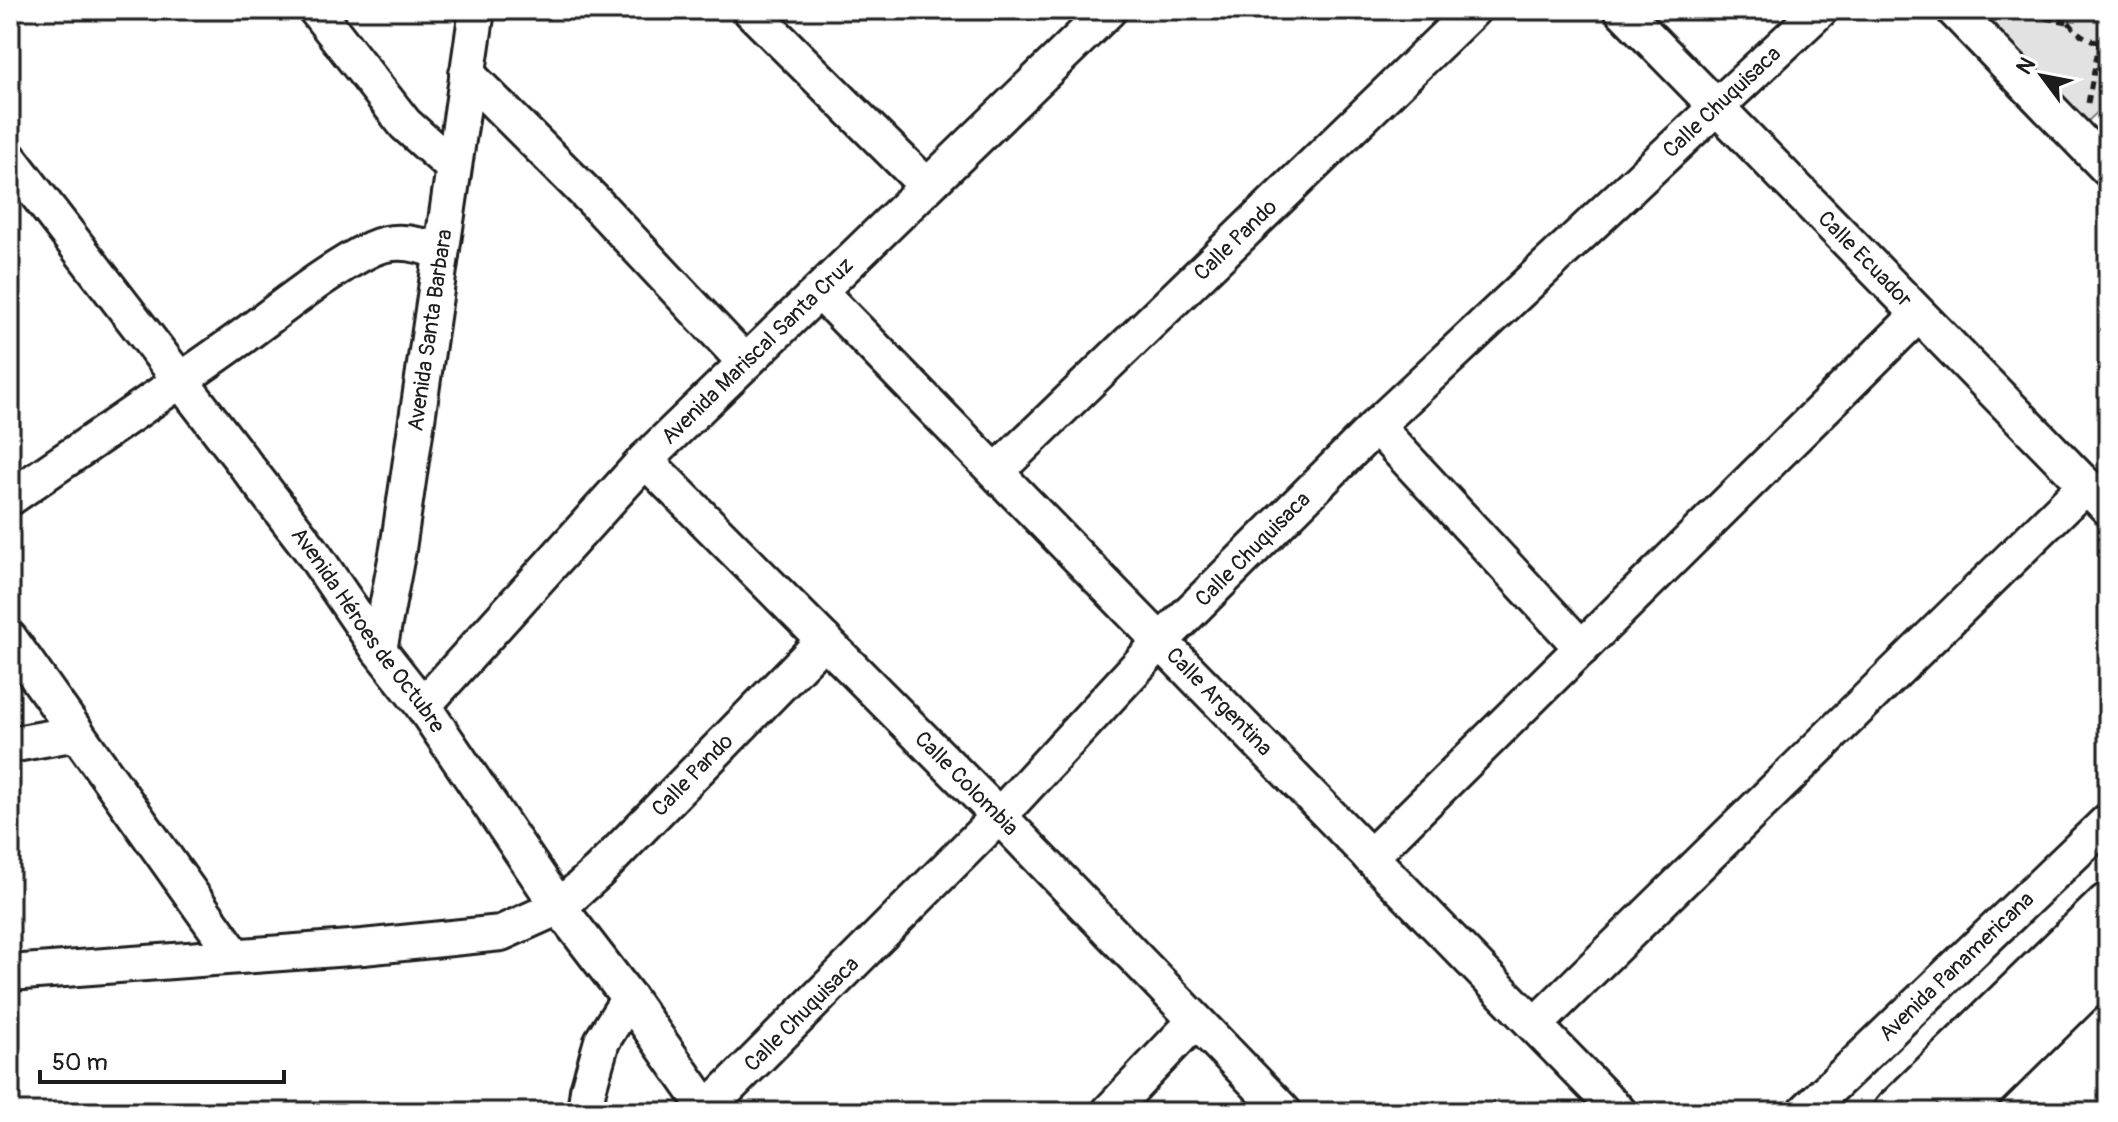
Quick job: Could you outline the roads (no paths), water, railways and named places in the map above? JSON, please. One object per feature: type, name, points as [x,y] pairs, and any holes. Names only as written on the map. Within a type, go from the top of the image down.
[{"type":"highway","points":[[1896,1112],[2108,906]]},
{"type":"highway","points":[[1958,1112],[2108,964]]},
{"type":"street","points":[[316,10],[405,124],[453,167]]},
{"type":"street","name":"Avenida Santa Barbara","points":[[379,650],[398,549],[477,10]]},
{"type":"street","points":[[750,10],[926,185]]},
{"type":"street","name":"Avenida Mariscal Santa Cruz","points":[[423,706],[645,460],[1109,10]]},
{"type":"street","name":"Calle Pando","points":[[997,471],[1473,10]]},
{"type":"street","name":"Calle Ecuador","points":[[1622,10],[2097,497]]},
{"type":"street","name":"Calle Chuquisaca","points":[[708,1110],[999,816],[1160,642],[1376,426],[1820,10]]},
{"type":"street","points":[[1954,10],[2098,142]]},
{"type":"street","points":[[467,74],[595,202],[745,362]]},
{"type":"street","name":"Avenida Héroes de Octubre","points":[[10,159],[311,550],[379,650],[423,706],[559,907],[629,998],[708,1110]]},
{"type":"street","points":[[10,498],[371,249],[394,243],[411,243],[441,253]]},
{"type":"street","name":"Calle Argentina","points":[[820,292],[1619,1112]]},
{"type":"street","points":[[1370,857],[1918,315]]},
{"type":"street","points":[[1376,426],[1582,648]]},
{"type":"street","name":"Calle Colombia","points":[[645,460],[999,816],[1284,1112]]},
{"type":"street","points":[[1535,1025],[2097,497]]},
{"type":"street","points":[[10,639],[235,956]]},
{"type":"street","name":"Calle Pando","points":[[10,973],[451,940],[501,933],[559,907],[598,872],[824,640]]},
{"type":"street","points":[[10,745],[77,733]]},
{"type":"street","name":"Avenida Panamericana","points":[[1805,1112],[2108,821]]},
{"type":"street","points":[[585,1112],[602,1041],[629,998]]},
{"type":"street","points":[[1109,1112],[1195,1021]]}]
